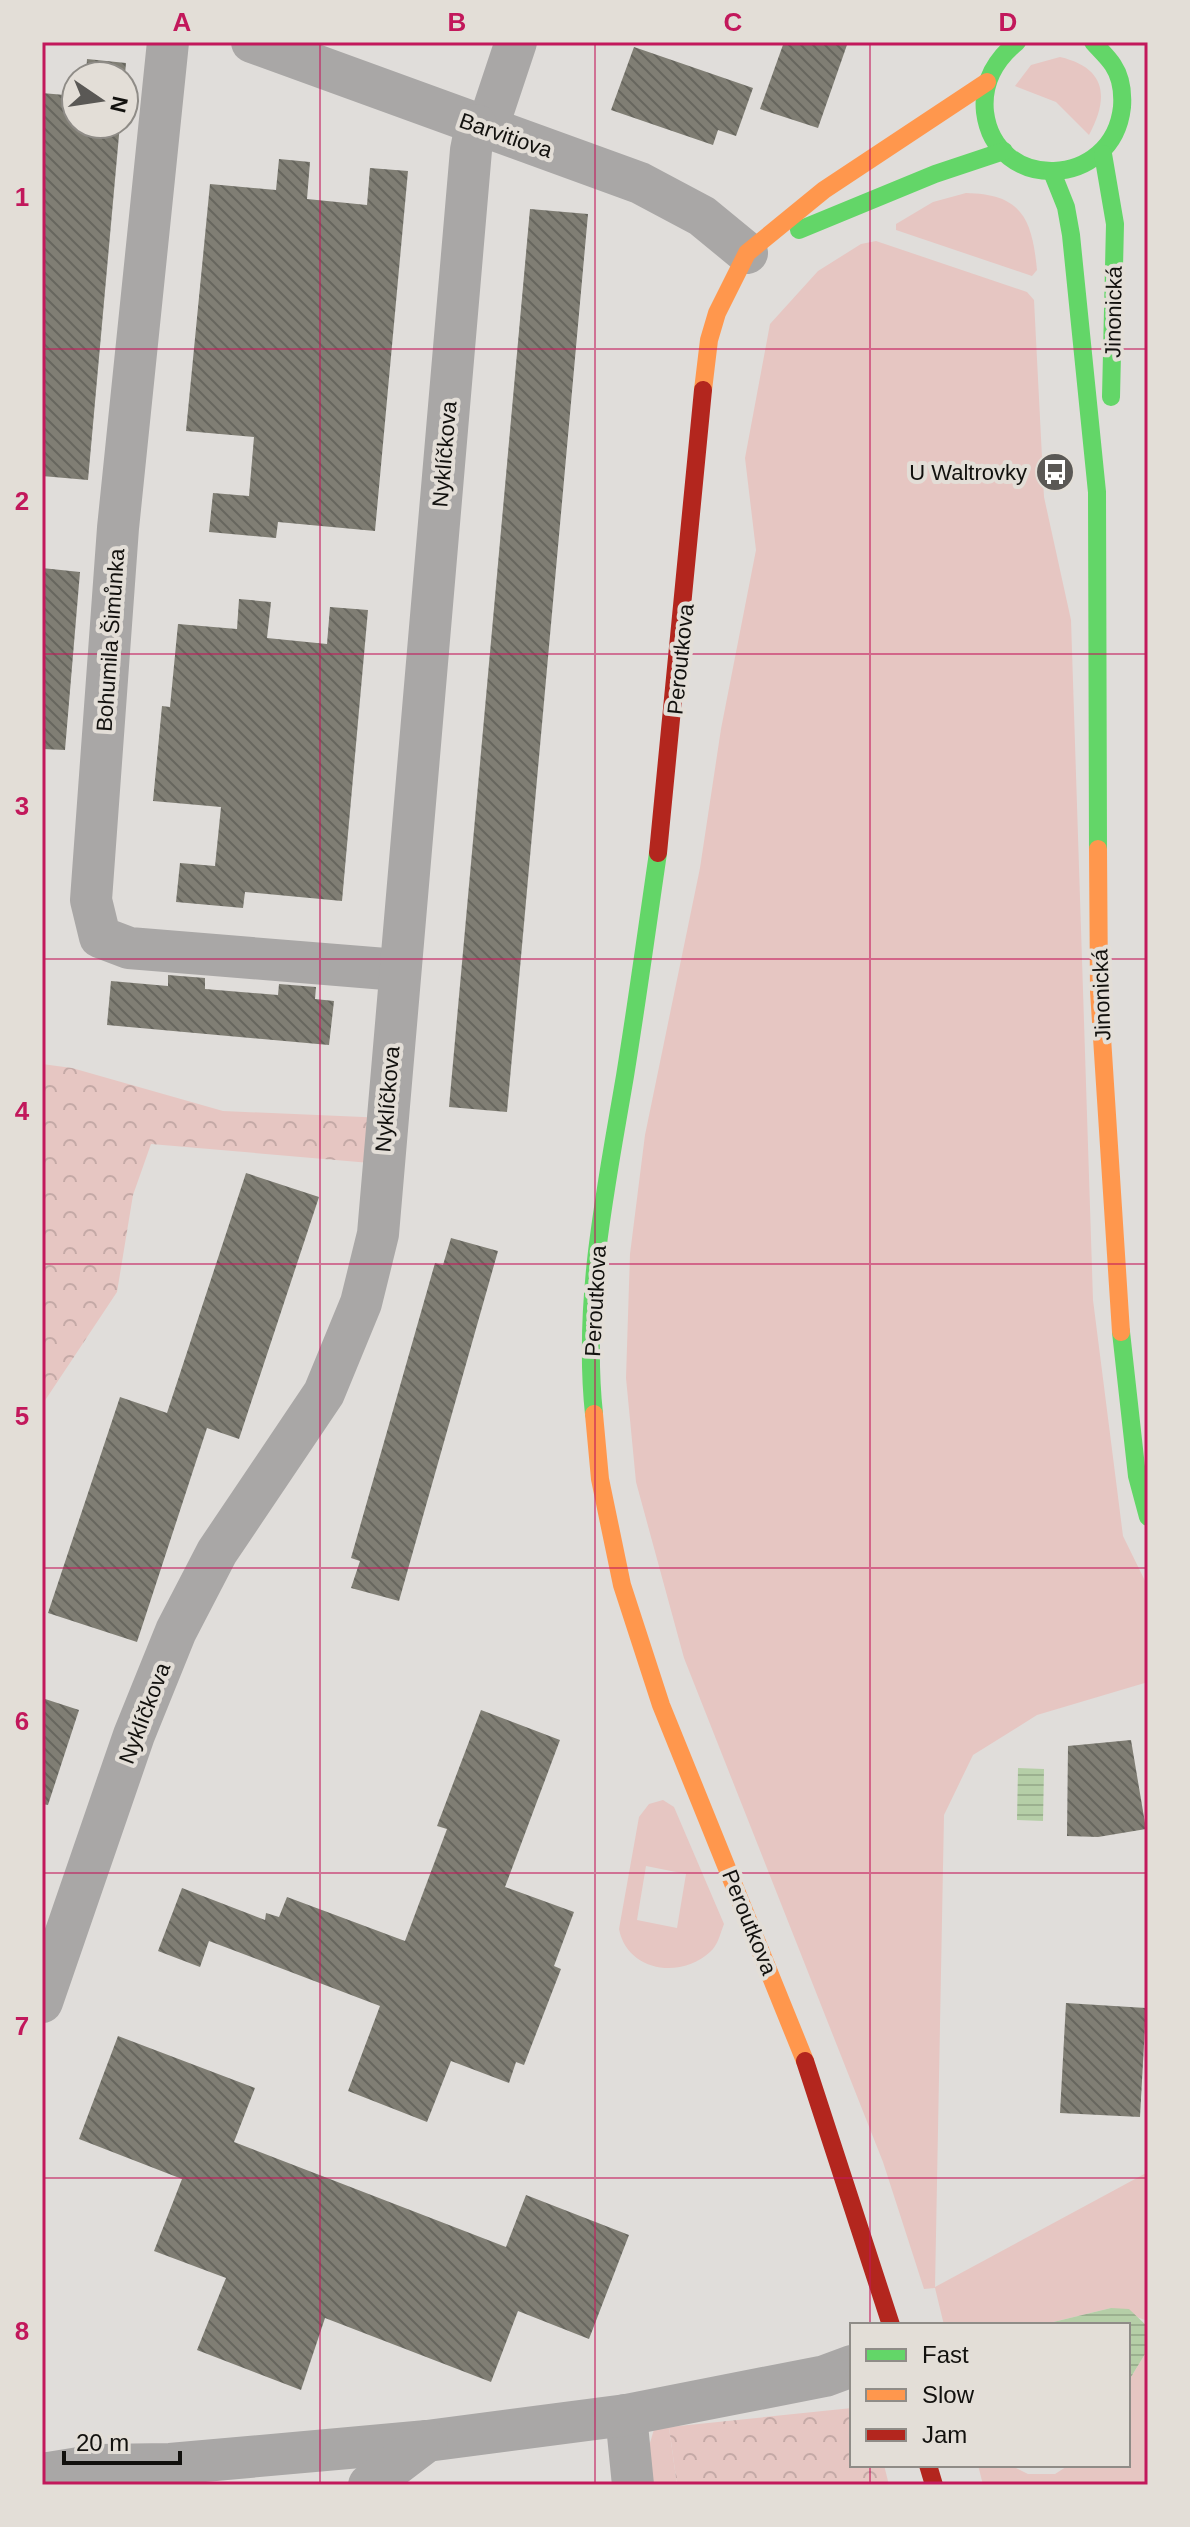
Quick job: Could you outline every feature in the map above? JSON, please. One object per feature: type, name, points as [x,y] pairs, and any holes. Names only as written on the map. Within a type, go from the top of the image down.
[{"type":"street","name":"Bohumila Šimůnka","points":[[168,42],[118,528],[91,900],[100,937],[129,948],[398,970]]},
{"type":"street","name":"Barvitiova","points":[[252,42],[640,183],[702,216],[751,250]]},
{"type":"street","name":"Nyklíčkova","points":[[42,2002],[134,1735],[176,1631],[217,1552],[324,1393],[361,1303],[378,1234],[398,970],[482,127],[516,42]]},
{"type":"street","points":[[1017,42],[994,65],[987,82],[985,114],[988,128],[1004,151],[1028,167],[1052,172],[1071,170],[1103,154],[1120,127],[1125,98],[1122,79],[1111,59],[1093,42]]},
{"type":"street","name":"Peroutkova","points":[[890,2323],[803,2055],[680,1752],[637,1635],[610,1536],[592,1398],[591,1324],[601,1202],[625,1076],[666,797],[709,340],[725,290],[751,250],[824,190],[987,82]]},
{"type":"street","points":[[751,250],[935,174],[1004,151]]},
{"type":"street","name":"Jinonická","points":[[1096,470],[1112,394],[1115,224],[1103,154]]},
{"type":"street","name":"Jinonická","points":[[1052,172],[1066,207],[1071,235],[1096,470],[1099,991],[1121,1334],[1137,1476],[1148,1517]]},
{"type":"street","points":[[42,2474],[98,2465],[170,2464],[427,2441],[626,2415],[825,2376],[850,2367]]},
{"type":"street","points":[[626,2415],[633,2485]]},
{"type":"street","points":[[369,2485],[427,2441]]},
{"type":"green space","points":[[1060,57],[1087,69],[1100,86],[1100,109],[1089,135],[1056,102],[1015,86],[1031,65]]},
{"type":"green space","points":[[966,193],[1000,198],[1021,213],[1035,252],[1037,270],[1032,276],[896,230],[896,224],[933,202]]},
{"type":"green space","points":[[876,241],[1027,292],[1034,300],[1044,497],[1071,620],[1093,1300],[1123,1536],[1148,1587],[1148,1682],[1037,1715],[973,1755],[944,1815],[935,2287],[1148,2172],[1148,2327],[1145,2320],[1111,2308],[1049,2323],[944,2323],[935,2288],[924,2289],[883,2162],[684,1658],[636,1482],[626,1378],[630,1254],[645,1135],[700,868],[721,729],[756,550],[745,458],[770,324],[818,271],[861,244]]},
{"type":"green space","points":[[42,1064],[72,1068],[223,1111],[386,1118],[382,1164],[151,1144],[133,1195],[117,1292],[42,1405]]},
{"type":"green space","points":[[663,1800],[674,1807],[724,1924],[713,1949],[698,1961],[684,1966],[656,1967],[643,1962],[624,1943],[619,1929],[639,1817],[649,1804]],"holes":[[[646,1866],[686,1874],[677,1928],[637,1920]]]},
{"type":"green space","points":[[1148,2349],[1148,2485],[983,2485],[978,2467],[1014,2467],[1028,2474],[1055,2474],[1066,2467],[1130,2467],[1130,2379]]},
{"type":"green space","points":[[850,2408],[850,2467],[884,2467],[889,2485],[677,2485],[669,2427]]},
{"type":"green space","points":[[655,2426],[669,2427],[677,2485],[650,2485],[647,2453]]},
{"type":"shaded area","points":[[1018,1768],[1044,1769],[1043,1821],[1017,1820]]},
{"type":"shaded area","points":[[1111,2308],[1129,2309],[1148,2327],[1148,2349],[1130,2379],[1130,2323],[1049,2323]]},
{"type":"building","points":[[784,42],[848,42],[818,128],[760,109]]},
{"type":"building","points":[[634,47],[753,88],[736,136],[718,130],[713,145],[611,110]]},
{"type":"building","points":[[42,93],[60,95],[60,140],[119,140],[88,480],[42,476]]},
{"type":"building","points":[[279,159],[310,162],[307,199],[367,205],[370,168],[408,171],[375,531],[278,522],[276,538],[209,532],[213,493],[249,496],[254,437],[186,431],[210,184],[276,190]]},
{"type":"building","points":[[530,209],[588,214],[507,1112],[449,1107]]},
{"type":"building","points":[[42,568],[80,572],[65,750],[42,749]]},
{"type":"building","points":[[239,599],[271,602],[267,638],[327,644],[330,607],[368,610],[342,901],[245,892],[243,908],[176,902],[180,863],[215,866],[221,807],[153,801],[162,706],[170,707],[178,624],[237,629]]},
{"type":"building","points":[[168,975],[205,978],[205,989],[278,995],[279,984],[316,987],[315,999],[334,1001],[329,1045],[107,1025],[111,981],[168,986]]},
{"type":"building","points":[[246,1173],[319,1197],[239,1439],[207,1428],[137,1642],[48,1613],[120,1397],[167,1413]]},
{"type":"building","points":[[451,1238],[498,1251],[399,1601],[351,1588],[360,1561],[351,1558],[435,1263],[443,1265]]},
{"type":"building","points":[[42,1698],[79,1710],[48,1805],[42,1804]]},
{"type":"building","points":[[481,1710],[560,1740],[505,1887],[574,1912],[554,1966],[561,1969],[524,2065],[516,2062],[509,2083],[451,2061],[427,2122],[348,2091],[380,2006],[209,1941],[200,1967],[158,1951],[182,1888],[265,1920],[266,1913],[279,1917],[287,1897],[405,1941],[447,1829],[437,1826]]},
{"type":"building","points":[[1131,1740],[1146,1829],[1098,1837],[1067,1836],[1068,1746]]},
{"type":"building","points":[[1066,2003],[1146,2008],[1140,2117],[1060,2113]]},
{"type":"building","points":[[118,2036],[255,2088],[234,2142],[506,2247],[526,2195],[629,2235],[589,2339],[518,2311],[491,2382],[325,2318],[301,2390],[197,2350],[226,2278],[154,2251],[182,2179],[79,2139]]},
{"type":"traffic: fast","points":[[1017,42],[1002,56],[992,73],[986,91],[985,112],[993,138],[1009,157],[1030,168],[1054,171],[1077,166],[1098,154],[1114,134],[1122,107],[1121,85],[1113,65],[1093,42]]},
{"type":"traffic: fast","points":[[799,230],[935,174],[1004,151]]},
{"type":"traffic: fast","points":[[1103,154],[1115,224],[1111,397]]},
{"type":"traffic: fast","points":[[1052,172],[1066,207],[1071,235],[1097,492],[1098,849]]},
{"type":"traffic: fast","points":[[594,1414],[591,1329],[598,1244],[658,853]]},
{"type":"traffic: fast","points":[[1121,1332],[1137,1476],[1148,1517]]},
{"type":"traffic: slow","points":[[703,390],[709,340],[717,313],[747,253],[824,190],[987,82]]},
{"type":"traffic: slow","points":[[1098,849],[1099,991],[1121,1332]]},
{"type":"traffic: slow","points":[[594,1414],[600,1479],[622,1585],[661,1705],[805,2061]]},
{"type":"traffic: jam","points":[[658,853],[703,390]]},
{"type":"traffic: jam","points":[[805,2061],[890,2323]]},
{"type":"traffic: jam","points":[[929,2467],[934,2485]]},
{"type":"place","name":"U Waltrovky","points":[[1055,472]]}]
